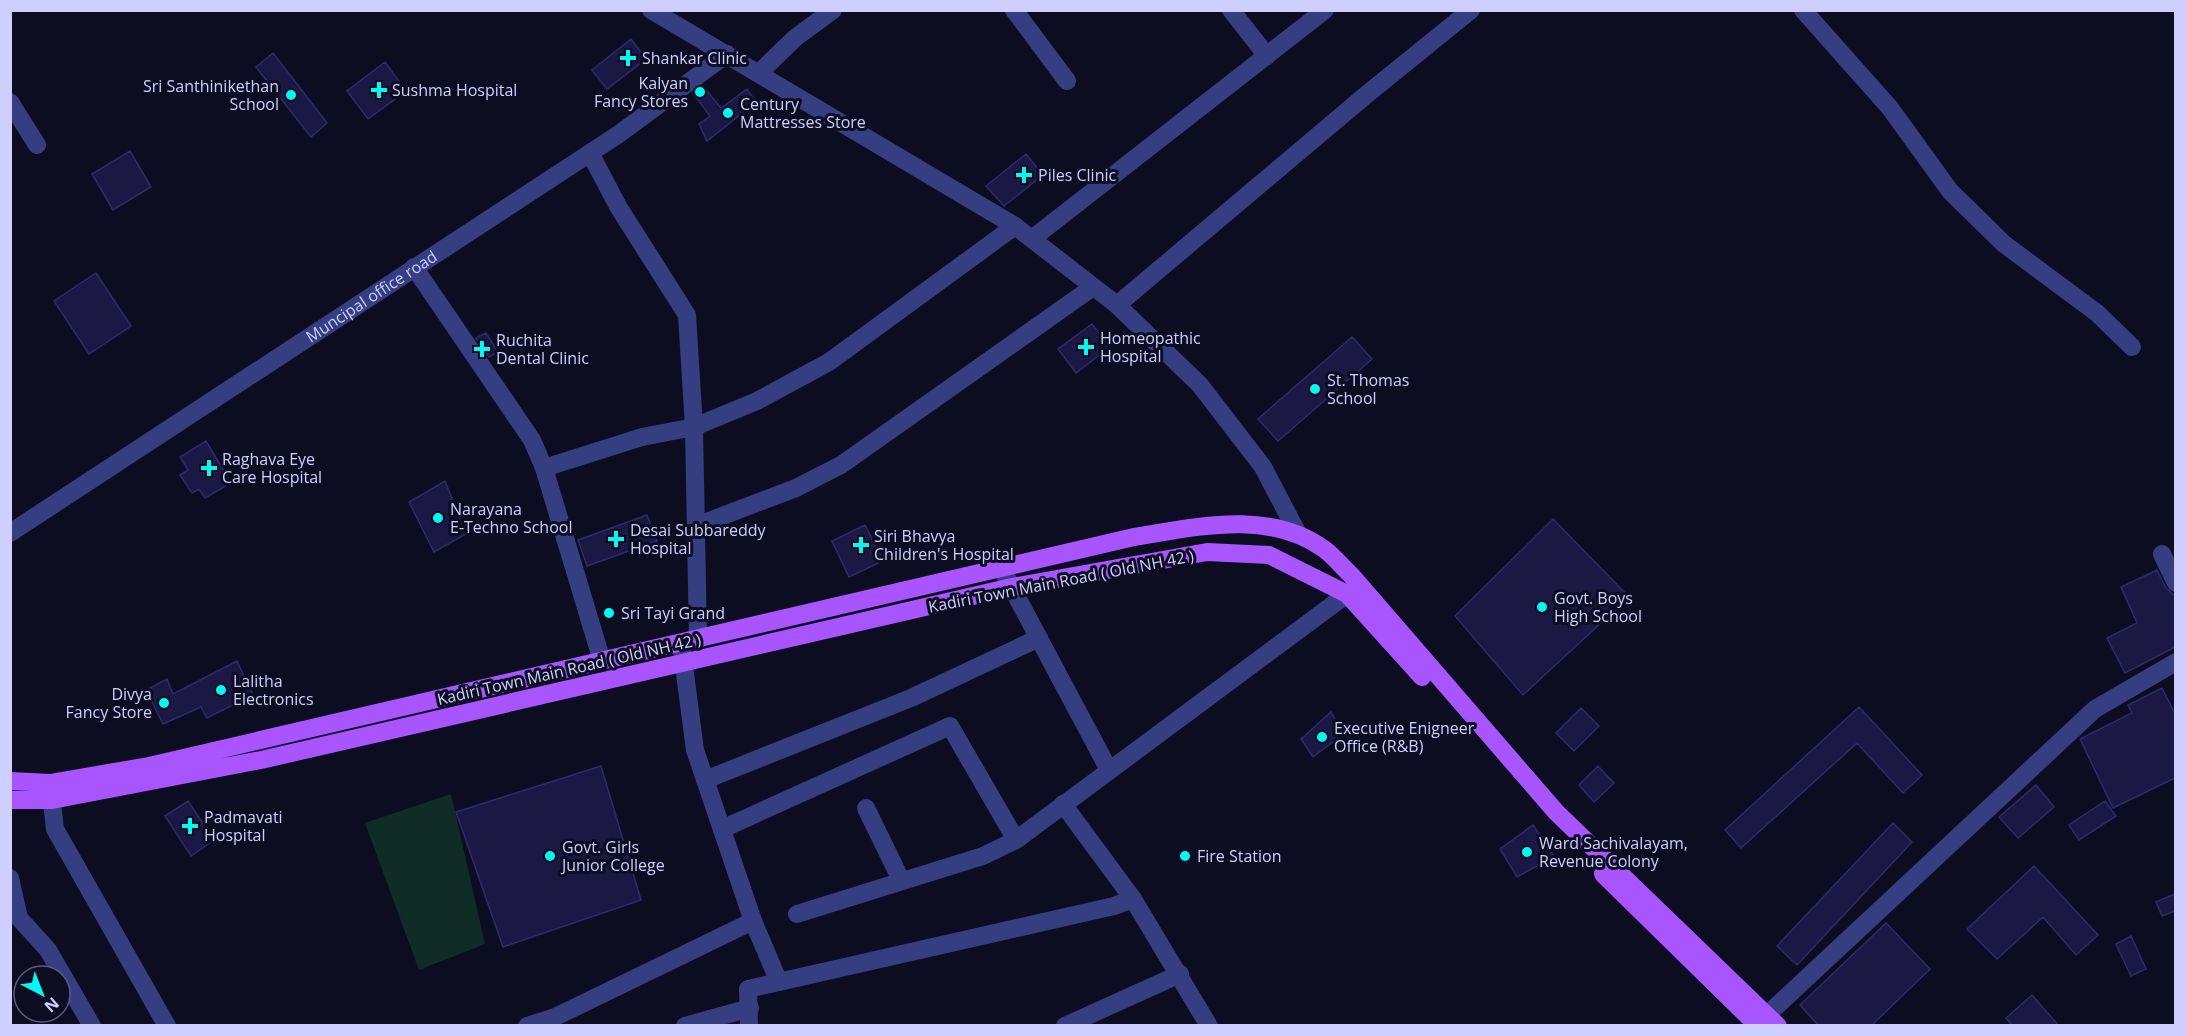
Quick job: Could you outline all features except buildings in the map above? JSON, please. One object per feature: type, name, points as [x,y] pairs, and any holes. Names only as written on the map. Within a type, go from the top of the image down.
[{"type":"main road","name":"Kadiri Town Main Road ( Old NH 42 )","points":[[10,800],[1134,537],[1222,524],[1264,525],[1298,534],[1325,550],[1353,590],[1556,812],[1768,1022]]},
{"type":"main road","name":"Kadiri Town Main Road ( Old NH 42 )","points":[[10,780],[51,791],[261,760],[1012,587],[1207,552],[1269,555],[1353,590]]},
{"type":"street","points":[[651,10],[1015,226],[1117,305],[1200,385],[1263,467],[1298,534]]},
{"type":"street","points":[[759,73],[795,38],[833,10]]},
{"type":"street","points":[[1014,10],[1067,81]]},
{"type":"street","points":[[1231,10],[1267,56]]},
{"type":"street","points":[[1033,238],[1325,10]]},
{"type":"street","points":[[1117,305],[1366,95],[1471,10]]},
{"type":"street","points":[[1803,10],[1890,108],[1950,191],[2004,244],[2097,313],[2132,346]]},
{"type":"street","name":"Muncipal office road","points":[[10,533],[590,153],[727,54]]},
{"type":"street","points":[[10,102],[37,145]]},
{"type":"street","points":[[590,153],[620,208],[687,315],[694,427],[696,526],[689,641],[684,664],[696,750],[753,921],[779,982]]},
{"type":"street","points":[[543,468],[642,437],[694,427],[757,401],[829,362],[1015,226]]},
{"type":"street","points":[[414,267],[532,440],[543,468],[602,661]]},
{"type":"street","points":[[696,526],[796,488],[841,465],[1093,287]]},
{"type":"street","points":[[2162,554],[2175,583]]},
{"type":"street","points":[[1002,569],[1109,770]]},
{"type":"street","points":[[797,914],[984,856],[1016,840],[1353,590]]},
{"type":"street","points":[[705,780],[911,698],[1039,638]]},
{"type":"street","points":[[1768,1022],[2095,709],[2175,662]]},
{"type":"street","points":[[722,829],[950,726],[1016,840]]},
{"type":"street","points":[[51,791],[55,829],[167,1026]]},
{"type":"street","points":[[1063,804],[1133,898],[1209,1026]]},
{"type":"street","points":[[866,808],[901,880]]},
{"type":"street","points":[[12,885],[19,918],[48,950],[92,1026]]},
{"type":"street","points":[[685,1026],[750,1017],[748,989],[1114,906],[1133,898]]},
{"type":"street","points":[[527,1026],[555,1017],[753,921]]},
{"type":"street","points":[[1065,1026],[1180,974]]},
{"type":"green space","points":[[451,794],[485,944],[419,970],[365,823]]},
{"type":"place","name":"Shankar Clinic","points":[[628,58]]},
{"type":"place","name":"Sushma Hospital","points":[[379,90]]},
{"type":"place","name":"Kalyan Fancy Stores","points":[[700,92]]},
{"type":"place","name":"Sri Santhinikethan School","points":[[291,95]]},
{"type":"place","name":"Century Mattresses Store","points":[[728,113]]},
{"type":"place","name":"Piles Clinic","points":[[1024,175]]},
{"type":"place","name":"Homeopathic Hospital","points":[[1086,347]]},
{"type":"place","name":"Ruchita Dental Clinic","points":[[482,349]]},
{"type":"place","name":"St. Thomas School","points":[[1315,389]]},
{"type":"place","name":"Raghava Eye Care Hospital","points":[[209,468]]},
{"type":"place","name":"Narayana E-Techno School","points":[[438,518]]},
{"type":"place","name":"Desai Subbareddy Hospital","points":[[616,539]]},
{"type":"place","name":"Siri Bhavya Children's Hospital","points":[[861,545]]},
{"type":"place","name":"Govt. Boys High School","points":[[1542,607]]},
{"type":"place","name":"Sri Tayi Grand","points":[[609,613]]},
{"type":"place","name":"Lalitha Electronics","points":[[221,690]]},
{"type":"place","name":"Divya Fancy Store","points":[[164,703]]},
{"type":"place","name":"Executive Enigneer Office (R&B)","points":[[1322,737]]},
{"type":"place","name":"Padmavati Hospital","points":[[190,826]]},
{"type":"place","name":"Ward Sachivalayam, Revenue Colony","points":[[1527,852]]},
{"type":"place","name":"Govt. Girls Junior College","points":[[550,856]]},
{"type":"place","name":"Fire Station","points":[[1185,856]]}]
